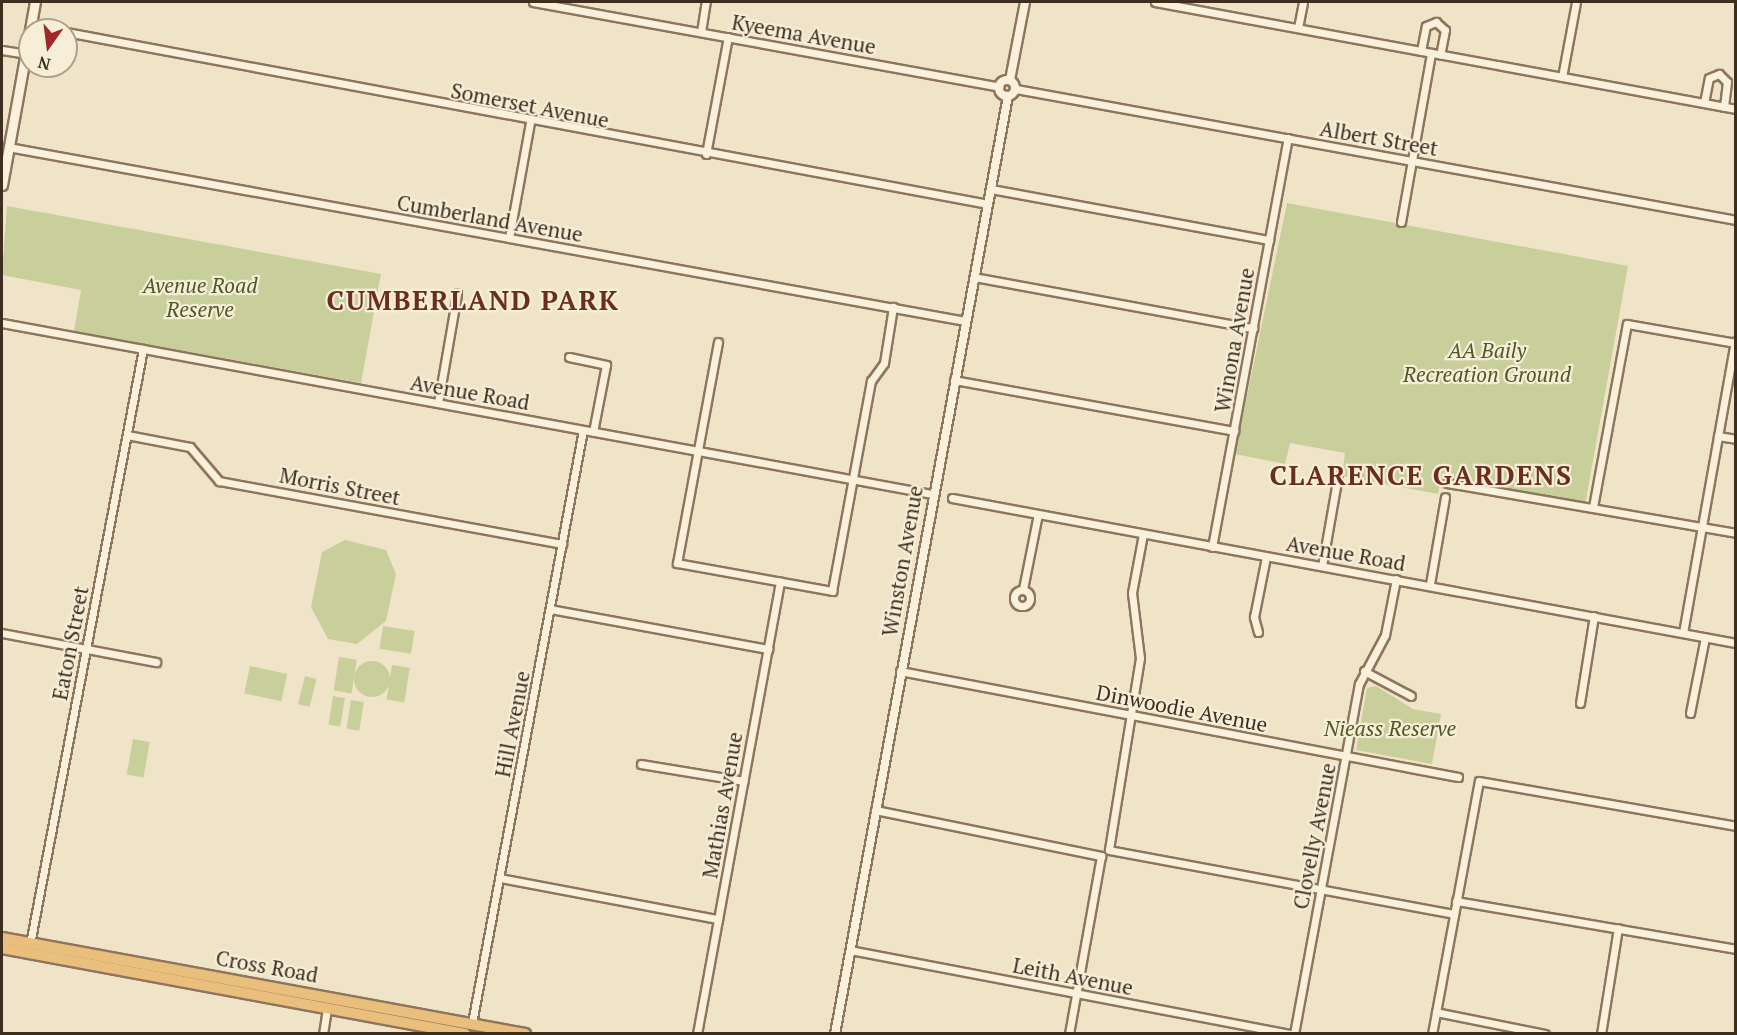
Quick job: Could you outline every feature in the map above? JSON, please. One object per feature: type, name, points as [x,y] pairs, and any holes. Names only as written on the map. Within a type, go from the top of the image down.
[{"type":"highway","name":"Cross Road","points":[[2,938],[29,948],[328,1003],[471,1028],[525,1034]]},
{"type":"highway","name":"Cross Road","points":[[2,948],[29,948]]},
{"type":"highway","name":"Cross Road","points":[[328,1003],[465,1034]]},
{"type":"main road","points":[[32,18],[35,2]]},
{"type":"main road","points":[[2,181],[21,78]]},
{"type":"street","name":"Kyeema Avenue","points":[[533,2],[999,87]]},
{"type":"street","points":[[700,32],[706,2]]},
{"type":"street","points":[[1010,80],[999,87],[1008,96],[1016,89],[1010,80],[1025,2]]},
{"type":"street","points":[[1156,2],[1177,3],[1298,28],[1736,109]]},
{"type":"street","points":[[1298,28],[1303,2]]},
{"type":"street","points":[[1562,77],[1576,2]]},
{"type":"street","points":[[1421,51],[1426,26],[1436,22],[1444,30],[1440,54]]},
{"type":"street","name":"Somerset Avenue","points":[[78,34],[530,122],[988,204]]},
{"type":"street","points":[[706,154],[728,37]]},
{"type":"street","points":[[2,50],[18,53]]},
{"type":"street","points":[[1401,222],[1431,53]]},
{"type":"street","points":[[1704,103],[1709,78],[1719,74],[1727,82],[1724,107]]},
{"type":"street","name":"Albert Street","points":[[1016,89],[1736,220]]},
{"type":"street","name":"Winston Avenue","points":[[835,1034],[932,494],[1008,96]]},
{"type":"street","points":[[509,238],[530,122]]},
{"type":"street","name":"Winona Avenue","points":[[1212,547],[1288,138]]},
{"type":"street","name":"Cumberland Avenue","points":[[8,147],[965,321]]},
{"type":"street","points":[[991,189],[1269,240]]},
{"type":"street","points":[[974,277],[1253,328]]},
{"type":"street","points":[[438,403],[458,294]]},
{"type":"street","points":[[718,342],[677,563],[832,591],[872,381],[884,363],[893,308]]},
{"type":"street","name":"Avenue Road","points":[[2,323],[932,494]]},
{"type":"street","points":[[1593,507],[1627,324],[1735,343],[1683,633]]},
{"type":"street","name":"Eaton Street","points":[[29,948],[143,349]]},
{"type":"street","points":[[569,357],[606,365],[593,432]]},
{"type":"street","points":[[954,380],[1234,431]]},
{"type":"street","name":"Hill Avenue","points":[[471,1028],[584,430]]},
{"type":"street","name":"Morris Street","points":[[127,435],[195,449],[219,481],[562,544]]},
{"type":"street","points":[[1718,436],[1736,439]]},
{"type":"street","points":[[1322,566],[1338,475]]},
{"type":"street","points":[[1447,483],[1736,533]]},
{"type":"street","points":[[1430,584],[1445,497]]},
{"type":"street","name":"Avenue Road","points":[[952,498],[1266,557],[1430,584],[1736,643]]},
{"type":"street","points":[[1023,589],[1038,514]]},
{"type":"street","points":[[1143,534],[1132,593],[1140,658],[1109,850],[1454,914]]},
{"type":"street","points":[[1258,632],[1254,617],[1266,557]]},
{"type":"street","name":"Clovelly Avenue","points":[[1292,1034],[1364,671],[1385,635],[1396,579]]},
{"type":"street","name":"Mathias Avenue","points":[[697,1034],[780,582]]},
{"type":"street","points":[[550,609],[768,649]]},
{"type":"street","points":[[1580,703],[1594,616]]},
{"type":"street","points":[[2,633],[156,662]]},
{"type":"street","points":[[1690,713],[1704,637]]},
{"type":"street","name":"Dinwoodie Avenue","points":[[900,671],[1458,777]]},
{"type":"street","points":[[1364,671],[1411,696]]},
{"type":"street","points":[[641,764],[744,782]]},
{"type":"street","points":[[1432,1034],[1479,781],[1736,826]]},
{"type":"street","points":[[875,810],[1101,856],[1070,1034]]},
{"type":"street","points":[[500,878],[718,919]]},
{"type":"street","points":[[1456,901],[1736,949]]},
{"type":"street","points":[[1602,1034],[1618,928]]},
{"type":"street","name":"Leith Avenue","points":[[850,950],[1292,1034]]},
{"type":"street","points":[[322,1034],[328,1003]]},
{"type":"street","points":[[1436,1012],[1545,1034]]},
{"type":"green space","name":"AA Baily Recreation Ground","points":[[1287,203],[1628,266],[1585,505],[1441,480],[1438,494],[1342,476],[1345,453],[1290,443],[1285,464],[1235,454]]},
{"type":"green space","name":"Avenue Road Reserve","points":[[7,206],[381,274],[361,383],[74,331],[81,290],[2,275]]},
{"type":"green space","points":[[345,540],[386,550],[396,574],[386,621],[357,644],[328,639],[311,607],[322,552]]},
{"type":"green space","points":[[383,626],[415,631],[411,654],[379,649]]},
{"type":"green space","points":[[339,657],[357,660],[351,693],[334,691]]},
{"type":"green space","points":[[372,661],[385,666],[390,679],[385,692],[372,697],[359,692],[354,679],[359,666]]},
{"type":"green space","points":[[392,665],[410,668],[404,702],[387,700]]},
{"type":"green space","points":[[250,666],[287,674],[281,701],[244,693]]},
{"type":"green space","points":[[305,676],[317,679],[310,707],[298,704]]},
{"type":"green space","name":"Nieass Reserve","points":[[1376,686],[1413,709],[1441,714],[1432,764],[1356,750],[1367,688]]},
{"type":"green space","points":[[333,696],[345,698],[340,727],[328,725]]},
{"type":"green space","points":[[351,700],[364,702],[359,731],[346,729]]},
{"type":"green space","points":[[133,739],[150,742],[143,777],[127,774]]},
{"type":"district","name":"CUMBERLAND PARK","points":[[473,301]]},
{"type":"district","name":"CLARENCE GARDENS","points":[[1421,476]]}]
